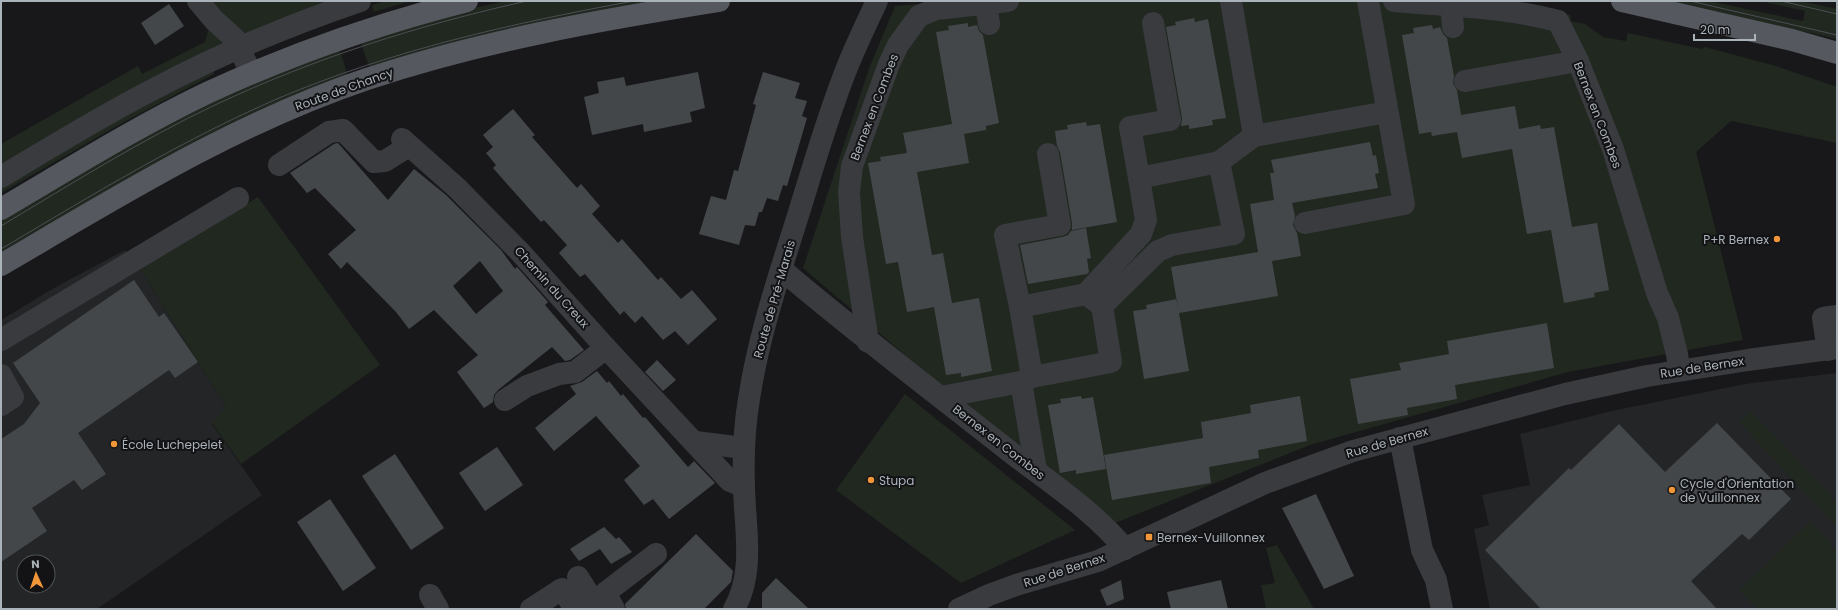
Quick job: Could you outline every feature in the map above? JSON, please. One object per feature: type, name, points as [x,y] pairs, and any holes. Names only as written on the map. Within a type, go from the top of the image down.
[{"type":"main road","points":[[1,209],[154,121],[251,73],[350,34],[387,22],[467,1]]},
{"type":"main road","name":"Route de Chancy","points":[[1,265],[194,154],[273,116],[359,82],[419,63],[490,44],[572,27],[719,1]]},
{"type":"main road","points":[[1622,1],[1792,40],[1837,53]]},
{"type":"street","points":[[198,1],[214,20],[235,38],[251,73]]},
{"type":"street","points":[[1,177],[153,89],[239,48],[292,25],[360,1]]},
{"type":"street","name":"Route de Pré-Marais","points":[[734,609],[739,600],[745,582],[747,563],[744,448],[749,400],[755,367],[781,269],[846,71],[877,1]]},
{"type":"street","name":"Bernex en Combes","points":[[868,342],[852,237],[849,192],[852,166],[872,107],[898,45],[919,16],[936,9],[987,14],[1008,1]]},
{"type":"street","points":[[1231,1],[1254,136]]},
{"type":"street","points":[[1305,223],[1404,204],[1368,1]]},
{"type":"street","name":"Bernex en Combes","points":[[1394,1],[1534,14],[1558,20],[1578,61],[1613,149],[1657,293],[1668,318],[1678,354],[1679,370]]},
{"type":"street","points":[[1451,6],[1453,27]]},
{"type":"street","points":[[1094,300],[1141,234],[1146,220],[1130,127],[1170,120],[1153,22]]},
{"type":"street","points":[[1465,81],[1578,61]]},
{"type":"street","points":[[1139,178],[1219,162],[1254,136],[1387,112]]},
{"type":"street","name":"Chemin du Creux","points":[[279,165],[329,132],[343,130],[374,162],[385,161],[405,143],[457,188],[520,252],[606,348],[730,481],[744,487]]},
{"type":"street","points":[[1036,470],[1020,308],[1005,235],[1060,225],[1048,154]]},
{"type":"street","points":[[1020,308],[1094,300],[1158,250],[1172,245],[1234,234],[1219,162]]},
{"type":"street","points":[[1,340],[238,198]]},
{"type":"street","name":"Bernex en Combes","points":[[781,269],[868,342],[1022,461],[1036,470],[1111,531],[1125,548]]},
{"type":"street","points":[[941,397],[1111,362],[1094,300]]},
{"type":"street","points":[[1830,317],[1832,349]]},
{"type":"street","points":[[505,400],[527,386],[559,374],[575,372],[606,348]]},
{"type":"street","name":"Rue de Bernex","points":[[959,609],[1006,589],[1084,566],[1285,475],[1353,451],[1565,394],[1679,370],[1832,349]]},
{"type":"street","points":[[1,375],[13,397],[1,405]]},
{"type":"street","points":[[1400,438],[1422,550],[1436,580],[1442,609]]},
{"type":"street","points":[[695,442],[744,448]]},
{"type":"street","points":[[614,609],[605,593],[656,554]]},
{"type":"street","points":[[578,576],[598,609]]},
{"type":"street","points":[[531,609],[562,589],[575,609]]},
{"type":"shaded area","points":[[209,1],[333,1],[244,36]]},
{"type":"shaded area","points":[[386,1],[411,1],[374,12],[372,5]]},
{"type":"shaded area","points":[[506,1],[643,1],[644,3],[370,69],[360,41],[465,10]]},
{"type":"shaded area","points":[[950,1],[1476,1],[1571,15],[1570,21],[1585,24],[1603,37],[1626,41],[1628,33],[1702,49],[1705,47],[1776,66],[1837,87],[1837,143],[1731,121],[1696,152],[1743,340],[1568,372],[1310,445],[1115,523],[933,379],[803,268],[870,66],[895,6]]},
{"type":"shaded area","points":[[1668,1],[1709,1],[1803,21],[1805,11],[1760,1],[1801,1],[1837,9],[1837,39]]},
{"type":"shaded area","points":[[210,24],[228,43],[1,166],[1,144],[138,66],[142,74],[205,42]]},
{"type":"shaded area","points":[[339,48],[348,76],[1,254],[1,220],[138,140],[243,87]]},
{"type":"shaded area","points":[[212,68],[214,74],[122,123],[1,193],[1,185]]},
{"type":"shaded area","points":[[258,197],[380,365],[241,464],[212,423],[226,407],[139,267]]},
{"type":"shaded area","name":"École Luchepelet","points":[[125,250],[139,267],[226,407],[212,424],[262,495],[97,609],[1,609],[1,320],[54,288]]},
{"type":"shaded area","name":"Cycle d'Orientation de Vuillonnex","points":[[1837,373],[1837,609],[1490,609],[1474,529],[1489,525],[1482,495],[1530,485],[1520,434],[1612,411],[1745,384]]},
{"type":"shaded area","points":[[905,394],[1075,530],[961,583],[836,490]]},
{"type":"shaded area","points":[[1751,411],[1837,502],[1837,527],[1739,422]]},
{"type":"shaded area","points":[[1810,522],[1837,550],[1837,609],[1757,609],[1739,590]]},
{"type":"shaded area","points":[[1277,545],[1314,609],[1266,609],[1261,585],[1275,583],[1266,548]]},
{"type":"building","points":[[169,4],[184,26],[155,45],[141,23]]},
{"type":"building","points":[[1194,18],[1195,22],[1208,19],[1226,118],[1212,120],[1213,125],[1189,129],[1189,125],[1181,126],[1182,118],[1166,27],[1176,25],[1175,22]]},
{"type":"building","points":[[968,23],[968,27],[977,25],[979,31],[983,35],[999,123],[986,126],[986,130],[964,134],[969,163],[917,172],[932,255],[943,253],[952,303],[979,298],[992,371],[961,377],[961,373],[946,375],[934,307],[907,312],[898,262],[886,264],[868,163],[881,161],[880,157],[907,153],[903,133],[952,124],[936,32],[949,30],[948,26]]},
{"type":"building","points":[[1432,25],[1433,29],[1440,27],[1443,34],[1447,38],[1454,76],[1453,83],[1457,90],[1461,115],[1515,106],[1519,129],[1540,125],[1541,129],[1554,127],[1572,227],[1597,223],[1609,290],[1594,293],[1595,297],[1564,303],[1551,230],[1527,234],[1512,149],[1462,158],[1457,132],[1432,136],[1431,132],[1419,134],[1402,35],[1414,33],[1413,28]]},
{"type":"building","points":[[698,72],[705,108],[690,112],[692,122],[644,132],[643,124],[592,135],[584,97],[599,93],[597,82],[624,77],[626,86]]},
{"type":"building","points":[[763,72],[800,83],[795,98],[807,101],[802,116],[807,118],[787,186],[783,185],[778,201],[767,198],[762,212],[759,212],[755,226],[745,225],[739,245],[699,234],[711,196],[726,200],[734,170],[738,171],[756,105],[753,104]]},
{"type":"building","points":[[513,109],[535,135],[532,137],[577,188],[581,184],[600,206],[592,214],[618,243],[622,239],[658,280],[661,277],[681,299],[692,290],[717,319],[688,345],[675,331],[663,340],[642,316],[635,323],[624,311],[620,315],[585,274],[580,277],[559,253],[567,245],[544,220],[541,222],[493,168],[496,165],[486,153],[493,147],[483,135]]},
{"type":"building","points":[[1086,122],[1087,126],[1100,124],[1117,222],[1072,230],[1060,152],[1057,146],[1055,131],[1068,129],[1067,125]]},
{"type":"building","points":[[1370,142],[1373,156],[1376,155],[1379,173],[1375,174],[1378,188],[1292,203],[1295,216],[1293,225],[1297,233],[1301,256],[1272,261],[1278,296],[1179,313],[1189,371],[1144,379],[1133,311],[1147,309],[1146,305],[1176,299],[1171,267],[1258,252],[1250,204],[1274,200],[1270,173],[1274,173],[1271,160]]},
{"type":"building","points":[[338,143],[388,200],[414,169],[446,195],[501,250],[515,269],[517,267],[548,302],[545,305],[584,350],[570,360],[565,361],[552,347],[498,390],[494,395],[493,402],[484,408],[457,372],[478,355],[434,310],[409,329],[396,312],[347,262],[341,269],[328,254],[356,230],[315,188],[307,193],[290,173],[334,144]],"holes":[[[480,261],[503,291],[476,314],[453,286]]]},
{"type":"building","points":[[1086,228],[1091,258],[1087,259],[1089,272],[1087,274],[1028,284],[1020,245],[1062,237],[1068,235],[1071,231]]},
{"type":"building","points":[[134,280],[159,317],[164,313],[198,362],[175,378],[169,370],[78,433],[106,474],[82,490],[74,480],[32,508],[47,531],[1,562],[1,439],[24,424],[40,403],[13,363]]},
{"type":"building","points":[[1547,323],[1554,368],[1455,385],[1457,399],[1407,408],[1408,415],[1358,424],[1350,379],[1401,370],[1399,363],[1449,354],[1447,341]]},
{"type":"building","points":[[657,360],[676,380],[663,391],[645,372]]},
{"type":"building","points":[[597,371],[607,383],[609,381],[621,396],[623,394],[643,418],[645,417],[688,467],[694,461],[715,483],[669,519],[653,499],[644,505],[624,480],[640,466],[596,416],[554,451],[535,428],[576,394],[570,386],[582,382]]},
{"type":"building","points":[[1081,396],[1082,399],[1093,397],[1106,469],[1076,474],[1076,470],[1060,473],[1048,405],[1061,403],[1060,399]]},
{"type":"building","points":[[1300,396],[1307,441],[1258,450],[1259,458],[1209,467],[1211,483],[1112,500],[1104,455],[1203,438],[1201,422],[1251,413],[1250,405]]},
{"type":"building","points":[[1717,423],[1791,499],[1749,540],[1742,534],[1691,581],[1717,609],[1541,609],[1485,550],[1569,468],[1571,470],[1619,424],[1665,472]]},
{"type":"building","points":[[497,447],[523,485],[485,511],[459,473]]},
{"type":"building","points":[[395,454],[444,528],[411,550],[362,476]]},
{"type":"building","points":[[1316,494],[1354,576],[1324,589],[1282,508]]},
{"type":"building","points":[[330,499],[376,568],[343,591],[297,522]]},
{"type":"building","points":[[604,527],[616,539],[619,537],[632,552],[611,564],[600,549],[579,561],[570,549]]},
{"type":"building","points":[[696,534],[733,571],[731,582],[704,609],[626,609],[625,604]]},
{"type":"building","points":[[776,578],[809,609],[762,609],[762,593]]},
{"type":"building","points":[[1121,580],[1124,599],[1107,606],[1100,590]]},
{"type":"building","points":[[1221,580],[1228,609],[1171,609],[1167,592]]},
{"type":"tram line","points":[[1,226],[106,163],[160,133],[215,105],[253,88],[291,72],[368,44],[487,10],[527,1]]},
{"type":"tram line","points":[[1,249],[172,150],[243,114],[322,81],[410,52],[454,40],[544,19],[634,1]]},
{"type":"tram line","points":[[1690,1],[1837,35]]},
{"type":"tram line","points":[[1781,1],[1837,14]]},
{"type":"place","name":"P+R Bernex","points":[[1777,239]]},
{"type":"place","name":"École Luchepelet","points":[[114,444]]},
{"type":"place","name":"Stupa","points":[[871,480]]},
{"type":"place","name":"Cycle d'Orientation de Vuillonnex","points":[[1672,490]]},
{"type":"place","name":"Bernex-Vuillonnex","points":[[1149,537]]}]
